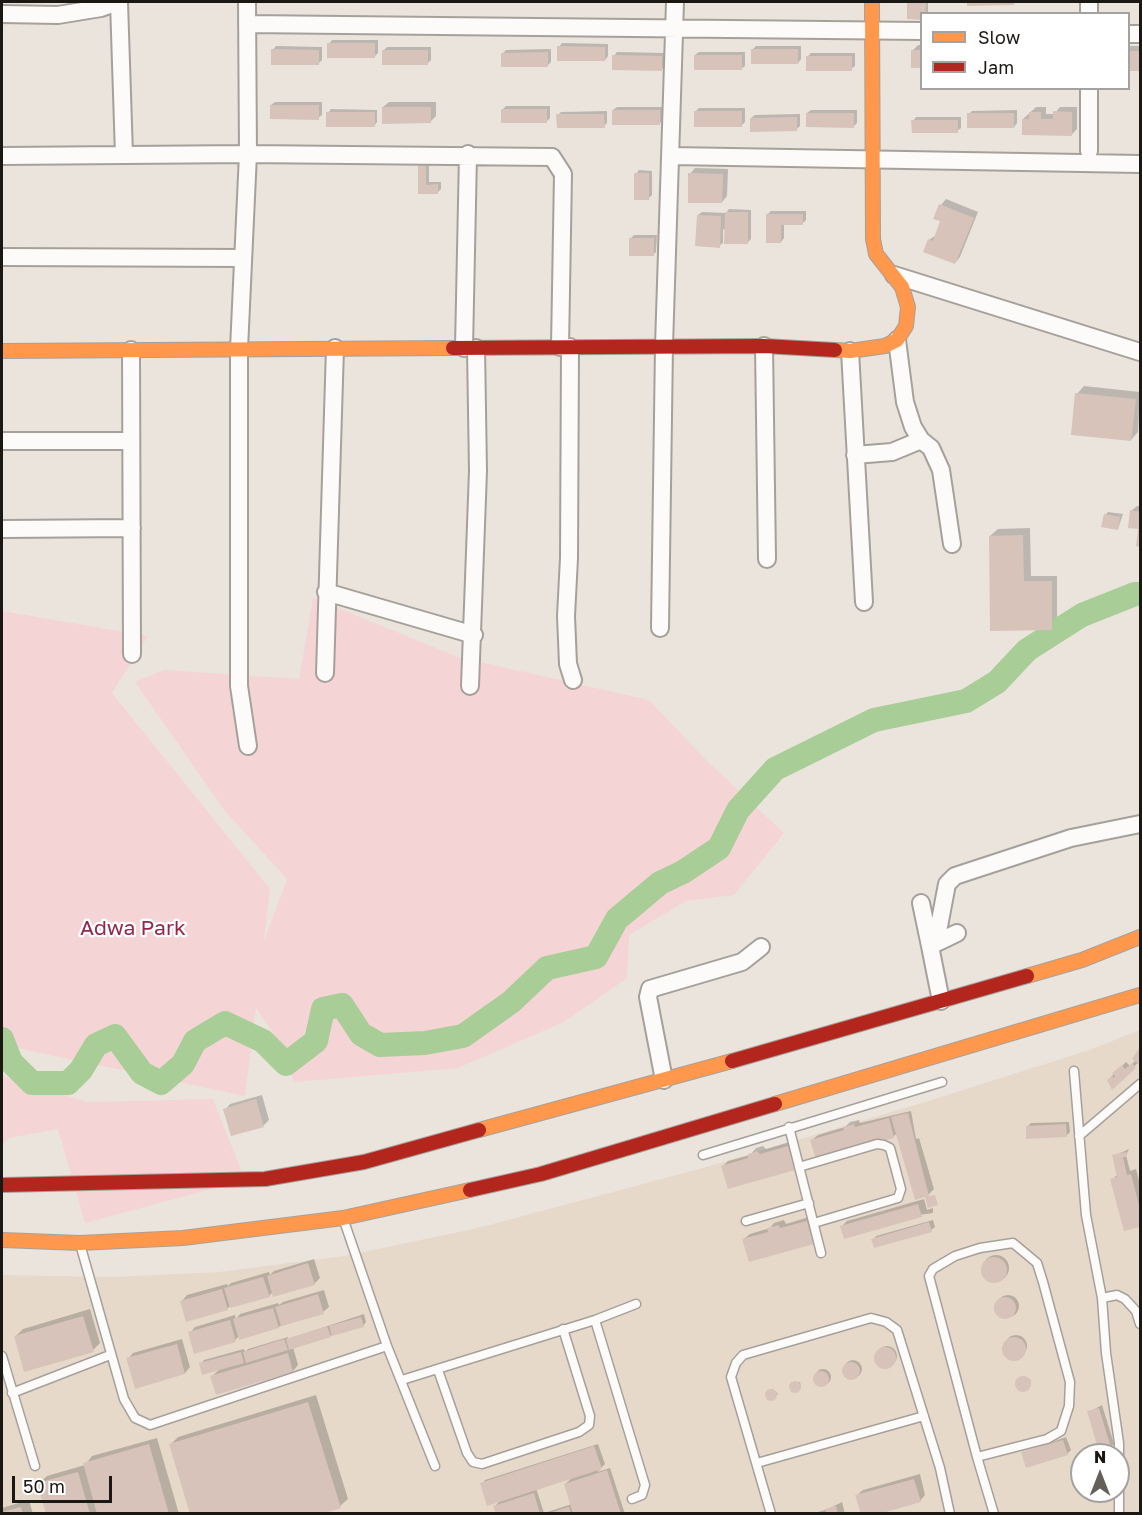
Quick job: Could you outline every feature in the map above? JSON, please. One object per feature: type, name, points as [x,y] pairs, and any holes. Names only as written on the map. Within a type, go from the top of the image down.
[{"type":"main road","points":[[2,351],[764,346],[850,351],[885,346],[897,340],[906,326],[908,307],[902,287],[876,254],[871,160],[872,2]]},
{"type":"main road","points":[[2,1185],[265,1179],[364,1162],[941,1001],[1082,960],[1140,937]]},
{"type":"main road","points":[[2,1240],[80,1243],[228,1234],[343,1218],[541,1174],[1140,995]]},
{"type":"street","points":[[2,14],[58,15],[101,8],[118,2],[124,155]]},
{"type":"street","points":[[247,2],[249,154],[239,349],[238,686],[248,746]]},
{"type":"street","points":[[660,628],[664,346],[672,156],[675,2]]},
{"type":"street","points":[[247,24],[920,31]]},
{"type":"street","points":[[1089,90],[1089,151]]},
{"type":"street","points":[[2,156],[468,154],[552,157],[560,167],[562,174],[569,558],[566,616],[568,664],[573,680]]},
{"type":"street","points":[[468,154],[470,348],[478,471],[474,635],[470,687]]},
{"type":"street","points":[[672,156],[1140,164]]},
{"type":"street","points":[[2,257],[243,258]]},
{"type":"street","points":[[894,275],[1140,352]]},
{"type":"street","points":[[897,340],[905,402],[913,427],[921,440],[931,448],[941,470],[951,544]]},
{"type":"street","points":[[764,346],[767,559]]},
{"type":"street","points":[[324,673],[335,348]]},
{"type":"street","points":[[131,350],[132,654]]},
{"type":"street","points":[[850,351],[864,602]]},
{"type":"street","points":[[855,455],[892,452],[921,440]]},
{"type":"street","points":[[2,441],[131,441]]},
{"type":"street","points":[[2,529],[132,528]]},
{"type":"street","points":[[327,592],[474,635]]},
{"type":"street","points":[[933,944],[947,884],[955,876],[1071,838],[1140,824]]},
{"type":"street","points":[[921,903],[933,944],[941,1001]]},
{"type":"street","points":[[933,944],[957,933]]},
{"type":"street","points":[[664,1080],[648,998],[650,989],[742,962],[761,947]]},
{"type":"lane","points":[[1074,1071],[1086,1215],[1102,1298],[1106,1353],[1119,1443],[1119,1514]]},
{"type":"lane","points":[[703,1155],[942,1082]]},
{"type":"lane","points":[[1079,1137],[1140,1084]]},
{"type":"lane","points":[[789,1127],[822,1253]]},
{"type":"lane","points":[[800,1167],[877,1144],[884,1145],[890,1148],[901,1189],[898,1198],[814,1223]]},
{"type":"lane","points":[[746,1221],[809,1203]]},
{"type":"lane","points":[[343,1218],[387,1346],[435,1466]]},
{"type":"lane","points":[[80,1243],[123,1399],[135,1418],[150,1425],[387,1346]]},
{"type":"lane","points":[[977,1457],[1047,1439],[1061,1431],[1069,1406],[1070,1382],[1037,1263],[1013,1243],[980,1248],[955,1256],[933,1269],[929,1276],[977,1457],[994,1514]]},
{"type":"lane","points":[[1102,1298],[1117,1295],[1130,1304],[1140,1324]]},
{"type":"lane","points":[[1130,1304],[1140,1301]]},
{"type":"lane","points":[[402,1380],[595,1320],[636,1304]]},
{"type":"lane","points":[[771,1514],[731,1377],[736,1364],[743,1355],[871,1318],[886,1322],[897,1330],[940,1468],[950,1514]]},
{"type":"lane","points":[[595,1320],[645,1485],[642,1495],[632,1499]]},
{"type":"lane","points":[[438,1370],[467,1453],[473,1462],[482,1464],[579,1432],[589,1425],[590,1416],[563,1329]]},
{"type":"lane","points":[[2,1356],[35,1466]]},
{"type":"lane","points":[[12,1392],[110,1356]]},
{"type":"lane","points":[[757,1463],[924,1416]]},
{"type":"shaded area","points":[[1140,1030],[1140,1513],[2,1514],[2,1275],[112,1277],[219,1272],[344,1256],[478,1228],[703,1168],[922,1103],[1089,1050]]},
{"type":"green space","name":"Adwa Park","points":[[313,598],[458,657],[649,700],[706,760],[784,833],[734,895],[686,901],[629,935],[627,978],[564,1022],[458,1068],[294,1082],[273,1033],[256,1008],[245,1096],[2,1045],[2,611],[148,636],[112,693],[270,889],[264,941],[287,879],[224,810],[135,682],[164,670],[299,679]]},
{"type":"green space","points":[[2,1076],[87,1102],[213,1099],[245,1180],[85,1223],[58,1129],[9,1138],[2,1145]]},
{"type":"building","points":[[907,2],[926,2],[925,12],[920,12],[920,20],[907,19]]},
{"type":"building","points":[[967,2],[1014,2],[1014,5],[967,6]]},
{"type":"building","points":[[327,43],[375,43],[375,58],[327,58]]},
{"type":"building","points":[[557,46],[605,47],[605,61],[557,61]]},
{"type":"building","points":[[271,49],[319,50],[319,65],[271,65]]},
{"type":"building","points":[[751,49],[798,49],[798,64],[751,64]]},
{"type":"building","points":[[382,50],[428,50],[428,65],[382,65]]},
{"type":"building","points":[[911,50],[920,50],[920,68],[911,68]]},
{"type":"building","points":[[1130,51],[1140,51],[1140,71],[1130,71]]},
{"type":"building","points":[[548,52],[548,67],[501,67],[501,53]]},
{"type":"building","points":[[612,55],[662,56],[662,71],[612,70]]},
{"type":"building","points":[[694,55],[742,55],[742,70],[694,70]]},
{"type":"building","points":[[806,56],[852,56],[852,71],[806,71]]},
{"type":"building","points":[[270,105],[319,105],[319,120],[270,119]]},
{"type":"building","points":[[382,107],[431,107],[431,123],[382,124]]},
{"type":"building","points":[[501,109],[547,109],[547,123],[501,123]]},
{"type":"building","points":[[612,110],[660,110],[660,125],[612,125]]},
{"type":"building","points":[[694,111],[742,111],[742,127],[694,127]]},
{"type":"building","points":[[1053,111],[1072,112],[1072,136],[1022,135],[1022,119],[1029,119],[1029,112],[1041,112],[1041,119],[1053,119]]},
{"type":"building","points":[[326,112],[375,112],[375,127],[326,127]]},
{"type":"building","points":[[806,113],[854,113],[854,128],[806,127]]},
{"type":"building","points":[[967,113],[1014,113],[1014,128],[967,128]]},
{"type":"building","points":[[556,114],[604,114],[605,128],[557,128]]},
{"type":"building","points":[[797,117],[797,131],[750,132],[750,118]]},
{"type":"building","points":[[911,120],[958,120],[958,133],[912,133]]},
{"type":"building","points":[[418,164],[426,164],[426,185],[438,184],[438,194],[418,194]]},
{"type":"building","points":[[634,173],[649,173],[649,200],[634,200]]},
{"type":"building","points":[[688,173],[723,174],[722,203],[688,203]]},
{"type":"building","points":[[939,204],[974,218],[955,264],[923,252],[928,239],[933,241],[940,221],[933,219]]},
{"type":"building","points":[[725,212],[748,212],[748,244],[724,244]]},
{"type":"building","points":[[766,214],[803,214],[803,225],[781,225],[781,243],[766,243]]},
{"type":"building","points":[[697,215],[721,216],[720,248],[695,246]]},
{"type":"building","points":[[629,238],[654,238],[654,256],[629,256]]},
{"type":"building","points":[[1075,393],[1136,399],[1131,441],[1071,435]]},
{"type":"building","points":[[1130,510],[1140,512],[1140,547],[1136,546],[1138,529],[1128,528]]},
{"type":"building","points":[[1104,514],[1120,517],[1118,530],[1101,527]]},
{"type":"building","points":[[1023,535],[1024,581],[1052,581],[1052,630],[990,631],[989,536]]},
{"type":"building","points":[[1140,1047],[1140,1062],[1139,1064],[1132,1059]]},
{"type":"building","points":[[1132,1063],[1136,1068],[1112,1090],[1107,1080],[1112,1076],[1114,1078],[1112,1073],[1122,1065],[1125,1069]]},
{"type":"building","points":[[256,1099],[264,1127],[231,1136],[223,1109]]},
{"type":"building","points":[[908,1113],[929,1196],[935,1195],[938,1205],[928,1208],[925,1197],[915,1200],[891,1117]]},
{"type":"building","points":[[889,1118],[894,1138],[816,1159],[810,1140],[844,1130],[843,1127],[854,1124],[855,1127]]},
{"type":"building","points":[[1066,1124],[1067,1137],[1026,1139],[1026,1126]]},
{"type":"building","points":[[788,1146],[795,1170],[728,1189],[721,1166],[748,1158],[748,1154],[757,1151],[760,1154]]},
{"type":"building","points":[[1126,1152],[1127,1157],[1123,1157],[1127,1175],[1131,1174],[1140,1209],[1140,1227],[1124,1231],[1110,1179],[1117,1177],[1112,1155]]},
{"type":"building","points":[[918,1204],[922,1217],[844,1239],[840,1226]]},
{"type":"building","points":[[807,1221],[814,1244],[749,1262],[742,1239],[768,1232],[767,1228],[779,1225],[780,1228]]},
{"type":"building","points":[[929,1222],[932,1232],[874,1248],[871,1239]]},
{"type":"building","points":[[994,1257],[1003,1261],[1007,1270],[1003,1279],[994,1283],[985,1279],[981,1270],[985,1261]]},
{"type":"building","points":[[308,1263],[315,1285],[273,1297],[267,1276]]},
{"type":"building","points":[[263,1277],[270,1297],[230,1308],[224,1288]]},
{"type":"building","points":[[222,1289],[228,1310],[186,1322],[180,1301]]},
{"type":"building","points":[[318,1294],[324,1314],[281,1326],[275,1307]]},
{"type":"building","points":[[1001,1297],[1009,1297],[1016,1304],[1016,1312],[1009,1319],[1001,1319],[994,1312],[994,1304]]},
{"type":"building","points":[[273,1308],[279,1328],[239,1340],[233,1319]]},
{"type":"building","points":[[83,1316],[94,1352],[24,1372],[14,1336]]},
{"type":"building","points":[[361,1317],[364,1327],[332,1336],[329,1326]]},
{"type":"building","points":[[230,1320],[236,1342],[194,1354],[188,1332]]},
{"type":"building","points":[[327,1326],[331,1337],[289,1350],[286,1339]]},
{"type":"building","points":[[1014,1337],[1022,1341],[1026,1349],[1022,1357],[1014,1361],[1006,1357],[1002,1349],[1006,1341]]},
{"type":"building","points":[[284,1339],[288,1350],[246,1363],[243,1352]]},
{"type":"building","points":[[177,1344],[185,1374],[135,1389],[126,1358]]},
{"type":"building","points":[[885,1347],[893,1350],[896,1358],[893,1366],[885,1369],[877,1366],[874,1358],[877,1350]]},
{"type":"building","points":[[241,1352],[244,1363],[202,1375],[199,1363]]},
{"type":"building","points":[[288,1353],[293,1372],[216,1395],[210,1376]]},
{"type":"building","points":[[847,1362],[855,1362],[860,1367],[858,1378],[847,1380],[842,1375],[842,1367]]},
{"type":"building","points":[[821,1371],[827,1373],[829,1379],[827,1385],[821,1387],[815,1385],[813,1379],[815,1373]]},
{"type":"building","points":[[1023,1376],[1031,1384],[1023,1392],[1015,1384]]},
{"type":"building","points":[[797,1381],[801,1387],[797,1393],[793,1393],[789,1385]]},
{"type":"building","points":[[773,1389],[776,1390],[776,1400],[769,1401],[766,1400],[765,1393],[766,1390]]},
{"type":"building","points":[[308,1402],[341,1508],[322,1514],[190,1514],[169,1444]]},
{"type":"building","points":[[1099,1408],[1110,1443],[1096,1443],[1087,1411]]},
{"type":"building","points":[[1063,1440],[1068,1455],[1026,1468],[1021,1452]]},
{"type":"building","points":[[149,1444],[169,1514],[97,1514],[83,1463]]},
{"type":"building","points":[[594,1446],[602,1469],[487,1506],[480,1483]]},
{"type":"building","points":[[607,1470],[621,1514],[573,1514],[564,1484]]},
{"type":"building","points":[[78,1472],[90,1514],[46,1514],[37,1483]]},
{"type":"building","points":[[914,1479],[921,1502],[879,1514],[861,1514],[855,1495]]},
{"type":"building","points":[[534,1493],[540,1514],[496,1514],[493,1506]]},
{"type":"building","points":[[836,1506],[838,1514],[827,1514],[825,1509]]},
{"type":"building","points":[[21,1507],[23,1514],[2,1514],[2,1512]]},
{"type":"building","points":[[569,1507],[571,1514],[549,1514],[549,1513]]},
{"type":"waterway","points":[[2,1039],[11,1062],[32,1083],[68,1083],[81,1070],[96,1045],[115,1036],[142,1073],[161,1083],[183,1064],[195,1041],[225,1023],[263,1041],[286,1064],[316,1041],[323,1009],[342,1005],[361,1034],[380,1045],[425,1043],[463,1036],[511,1002],[547,968],[596,957],[617,919],[660,883],[683,872],[719,848],[738,810],[775,769],[874,720],[966,701],[997,682],[1027,650],[1082,615],[1140,594]]},
{"type":"traffic: slow","points":[[835,350],[850,351],[885,346],[897,340],[906,326],[908,307],[902,287],[876,254],[873,239],[872,2]]},
{"type":"traffic: slow","points":[[2,351],[453,348]]},
{"type":"traffic: slow","points":[[1027,976],[1082,960],[1140,937]]},
{"type":"traffic: slow","points":[[775,1104],[1140,995]]},
{"type":"traffic: slow","points":[[479,1130],[732,1061]]},
{"type":"traffic: slow","points":[[2,1240],[80,1243],[183,1238],[343,1218],[470,1190]]},
{"type":"traffic: jam","points":[[453,348],[764,346],[835,350]]},
{"type":"traffic: jam","points":[[732,1061],[1027,976]]},
{"type":"traffic: jam","points":[[470,1190],[541,1174],[775,1104]]},
{"type":"traffic: jam","points":[[2,1185],[265,1179],[364,1162],[479,1130]]}]
